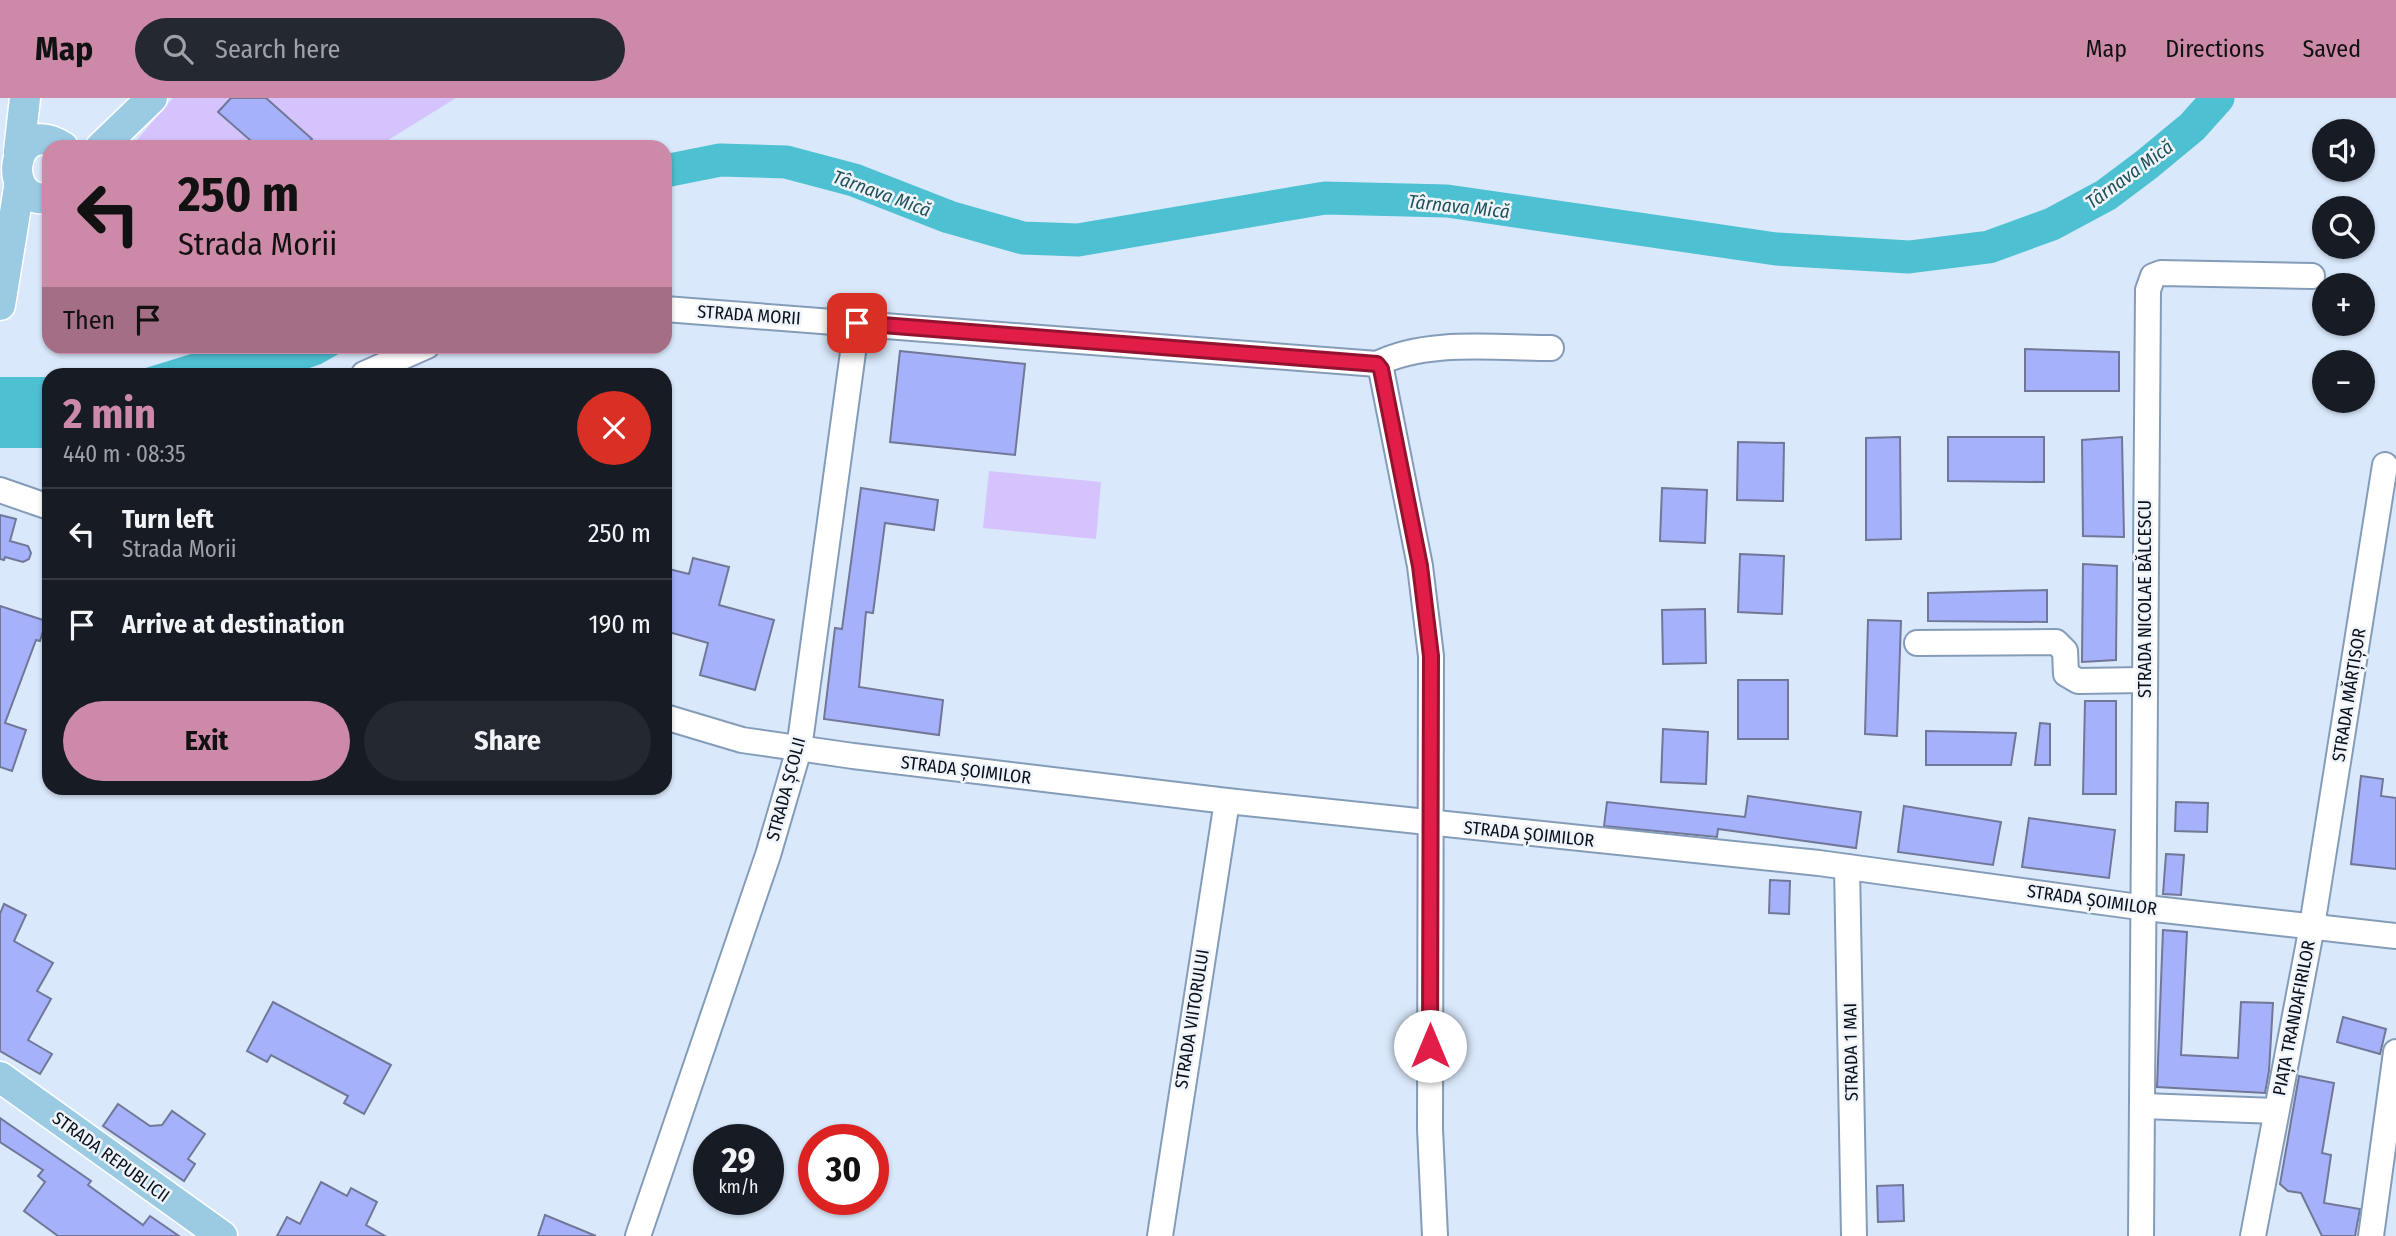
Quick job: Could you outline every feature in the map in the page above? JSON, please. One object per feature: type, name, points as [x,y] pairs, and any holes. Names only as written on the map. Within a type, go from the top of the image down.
[{"type":"main road","points":[[0,306],[8,250],[32,171],[27,98]]},
{"type":"main road","points":[[109,140],[152,98]]},
{"type":"main road","points":[[94,140],[123,127]]},
{"type":"main road","name":"STRADA REPUBLICII","points":[[0,1077],[222,1236]]},
{"type":"street","name":"STRADA NICOLAE BĂLCESCU","points":[[2146,908],[2144,680],[2148,290],[2153,276],[2161,273],[2312,276]]},
{"type":"street","name":"STRADA MORII","points":[[672,310],[1377,364]]},
{"type":"street","name":"STRADA ȘCOLII","points":[[638,1236],[768,855],[799,749],[857,323]]},
{"type":"street","points":[[1436,1236],[1430,1129],[1431,656],[1426,608],[1381,369],[1377,364],[1399,353],[1433,348],[1551,348]]},
{"type":"street","points":[[378,368],[409,354]]},
{"type":"street","name":"STRADA MĂRȚIȘOR","points":[[2312,926],[2385,465]]},
{"type":"street","points":[[0,490],[42,499]]},
{"type":"street","points":[[1917,643],[2056,642],[2065,651],[2066,674],[2078,681],[2144,680]]},
{"type":"street","name":"STRADA ȘOIMILOR","points":[[672,719],[718,735],[799,749],[1429,824],[1847,867],[2146,908],[2396,936]]},
{"type":"street","name":"STRADA VIITORULUI","points":[[1160,1236],[1227,801]]},
{"type":"street","name":"STRADA 1 MAI","points":[[1847,867],[1854,1236]]},
{"type":"street","points":[[2141,1236],[2146,908]]},
{"type":"street","name":"PIAȚA TRANDAFIRILOR","points":[[2253,1236],[2312,926]]},
{"type":"street","points":[[2371,1236],[2396,1052]]},
{"type":"street","name":"PIAȚA TRANDAFIRILOR","points":[[2143,1106],[2276,1111]]},
{"type":"shaded area","points":[[173,98],[456,98],[388,140],[137,140]]},
{"type":"shaded area","points":[[989,471],[1101,482],[1096,539],[983,528]]},
{"type":"water","points":[[191,354],[339,354],[309,368],[146,368]]},
{"type":"water","points":[[0,377],[42,377],[42,448],[0,448]]},
{"type":"building","points":[[231,98],[266,98],[312,139],[250,140],[218,112]]},
{"type":"building","points":[[2025,349],[2119,352],[2119,391],[2025,391]]},
{"type":"building","points":[[900,351],[1025,364],[1015,455],[890,442]]},
{"type":"building","points":[[1900,437],[1901,539],[1866,540],[1866,438]]},
{"type":"building","points":[[1948,437],[2044,437],[2044,482],[1948,481]]},
{"type":"building","points":[[2122,437],[2124,537],[2083,536],[2082,440]]},
{"type":"building","points":[[1738,442],[1784,443],[1783,501],[1737,500]]},
{"type":"building","points":[[861,488],[938,500],[934,530],[885,523],[873,613],[866,612],[859,687],[943,700],[939,735],[824,719],[835,628],[842,629]]},
{"type":"building","points":[[1662,488],[1707,490],[1705,543],[1660,541]]},
{"type":"building","points":[[0,515],[16,519],[10,541],[28,546],[31,553],[29,559],[23,562],[5,557],[4,560],[0,559]]},
{"type":"building","points":[[1740,554],[1784,556],[1782,614],[1738,612]]},
{"type":"building","points":[[693,558],[729,567],[719,605],[774,620],[755,690],[700,675],[708,643],[672,633],[672,570],[689,574]]},
{"type":"building","points":[[2083,564],[2117,566],[2116,660],[2082,662]]},
{"type":"building","points":[[2047,590],[2047,622],[1928,621],[1928,593]]},
{"type":"building","points":[[0,606],[42,620],[42,634],[40,641],[36,640],[5,723],[26,730],[12,771],[0,767]]},
{"type":"building","points":[[1705,609],[1706,663],[1663,664],[1662,610]]},
{"type":"building","points":[[1868,620],[1901,621],[1897,736],[1865,734]]},
{"type":"building","points":[[1738,680],[1788,680],[1788,739],[1738,739]]},
{"type":"building","points":[[2085,701],[2116,701],[2116,794],[2083,794]]},
{"type":"building","points":[[2040,723],[2050,724],[2050,765],[2035,765]]},
{"type":"building","points":[[1663,729],[1708,732],[1706,784],[1661,782]]},
{"type":"building","points":[[1926,731],[2016,733],[2011,765],[1926,765]]},
{"type":"building","points":[[2361,776],[2383,779],[2381,796],[2396,798],[2396,869],[2351,864]]},
{"type":"building","points":[[1748,796],[1861,812],[1856,848],[1718,829],[1717,837],[1604,826],[1607,802],[1745,817]]},
{"type":"building","points":[[2176,802],[2208,803],[2207,832],[2175,831]]},
{"type":"building","points":[[1904,806],[2001,822],[1993,865],[1898,852]]},
{"type":"building","points":[[2029,818],[2115,830],[2109,878],[2022,867]]},
{"type":"building","points":[[2166,854],[2184,855],[2181,895],[2163,894]]},
{"type":"building","points":[[1770,880],[1790,881],[1789,914],[1769,913]]},
{"type":"building","points":[[4,904],[26,915],[14,941],[53,963],[37,991],[51,999],[28,1040],[52,1054],[40,1074],[0,1051],[0,914]]},
{"type":"building","points":[[2163,930],[2187,932],[2181,1055],[2238,1058],[2241,1002],[2273,1003],[2265,1093],[2157,1087]]},
{"type":"building","points":[[273,1002],[391,1065],[364,1114],[344,1103],[348,1096],[271,1055],[267,1062],[247,1051]]},
{"type":"building","points":[[2343,1017],[2386,1029],[2380,1054],[2337,1042]]},
{"type":"building","points":[[2299,1076],[2334,1083],[2322,1153],[2331,1155],[2324,1203],[2360,1209],[2355,1236],[2322,1236],[2301,1193],[2288,1191],[2280,1184]]},
{"type":"building","points":[[118,1104],[150,1126],[162,1125],[172,1111],[205,1134],[188,1159],[195,1164],[184,1181],[103,1126]]},
{"type":"building","points":[[0,1118],[91,1181],[88,1185],[143,1225],[150,1216],[179,1236],[58,1236],[24,1211],[45,1182],[38,1176],[43,1170],[0,1142]]},
{"type":"building","points":[[321,1182],[347,1196],[351,1188],[377,1202],[366,1225],[385,1236],[277,1236],[287,1217],[300,1224]]},
{"type":"building","points":[[1903,1185],[1904,1221],[1878,1222],[1877,1186]]},
{"type":"building","points":[[545,1215],[596,1236],[538,1236]]},
{"type":"waterway","name":"Târnava Mică","points":[[672,170],[720,160],[786,162],[854,180],[949,217],[1023,238],[1078,240],[1325,198],[1447,201],[1776,249],[1909,257],[1989,247],[2052,224],[2106,195],[2146,165],[2192,127],[2218,98]]},
{"type":"route","points":[[857,323],[1372,362],[1381,369],[1420,566],[1431,656],[1430,1046]]}]
